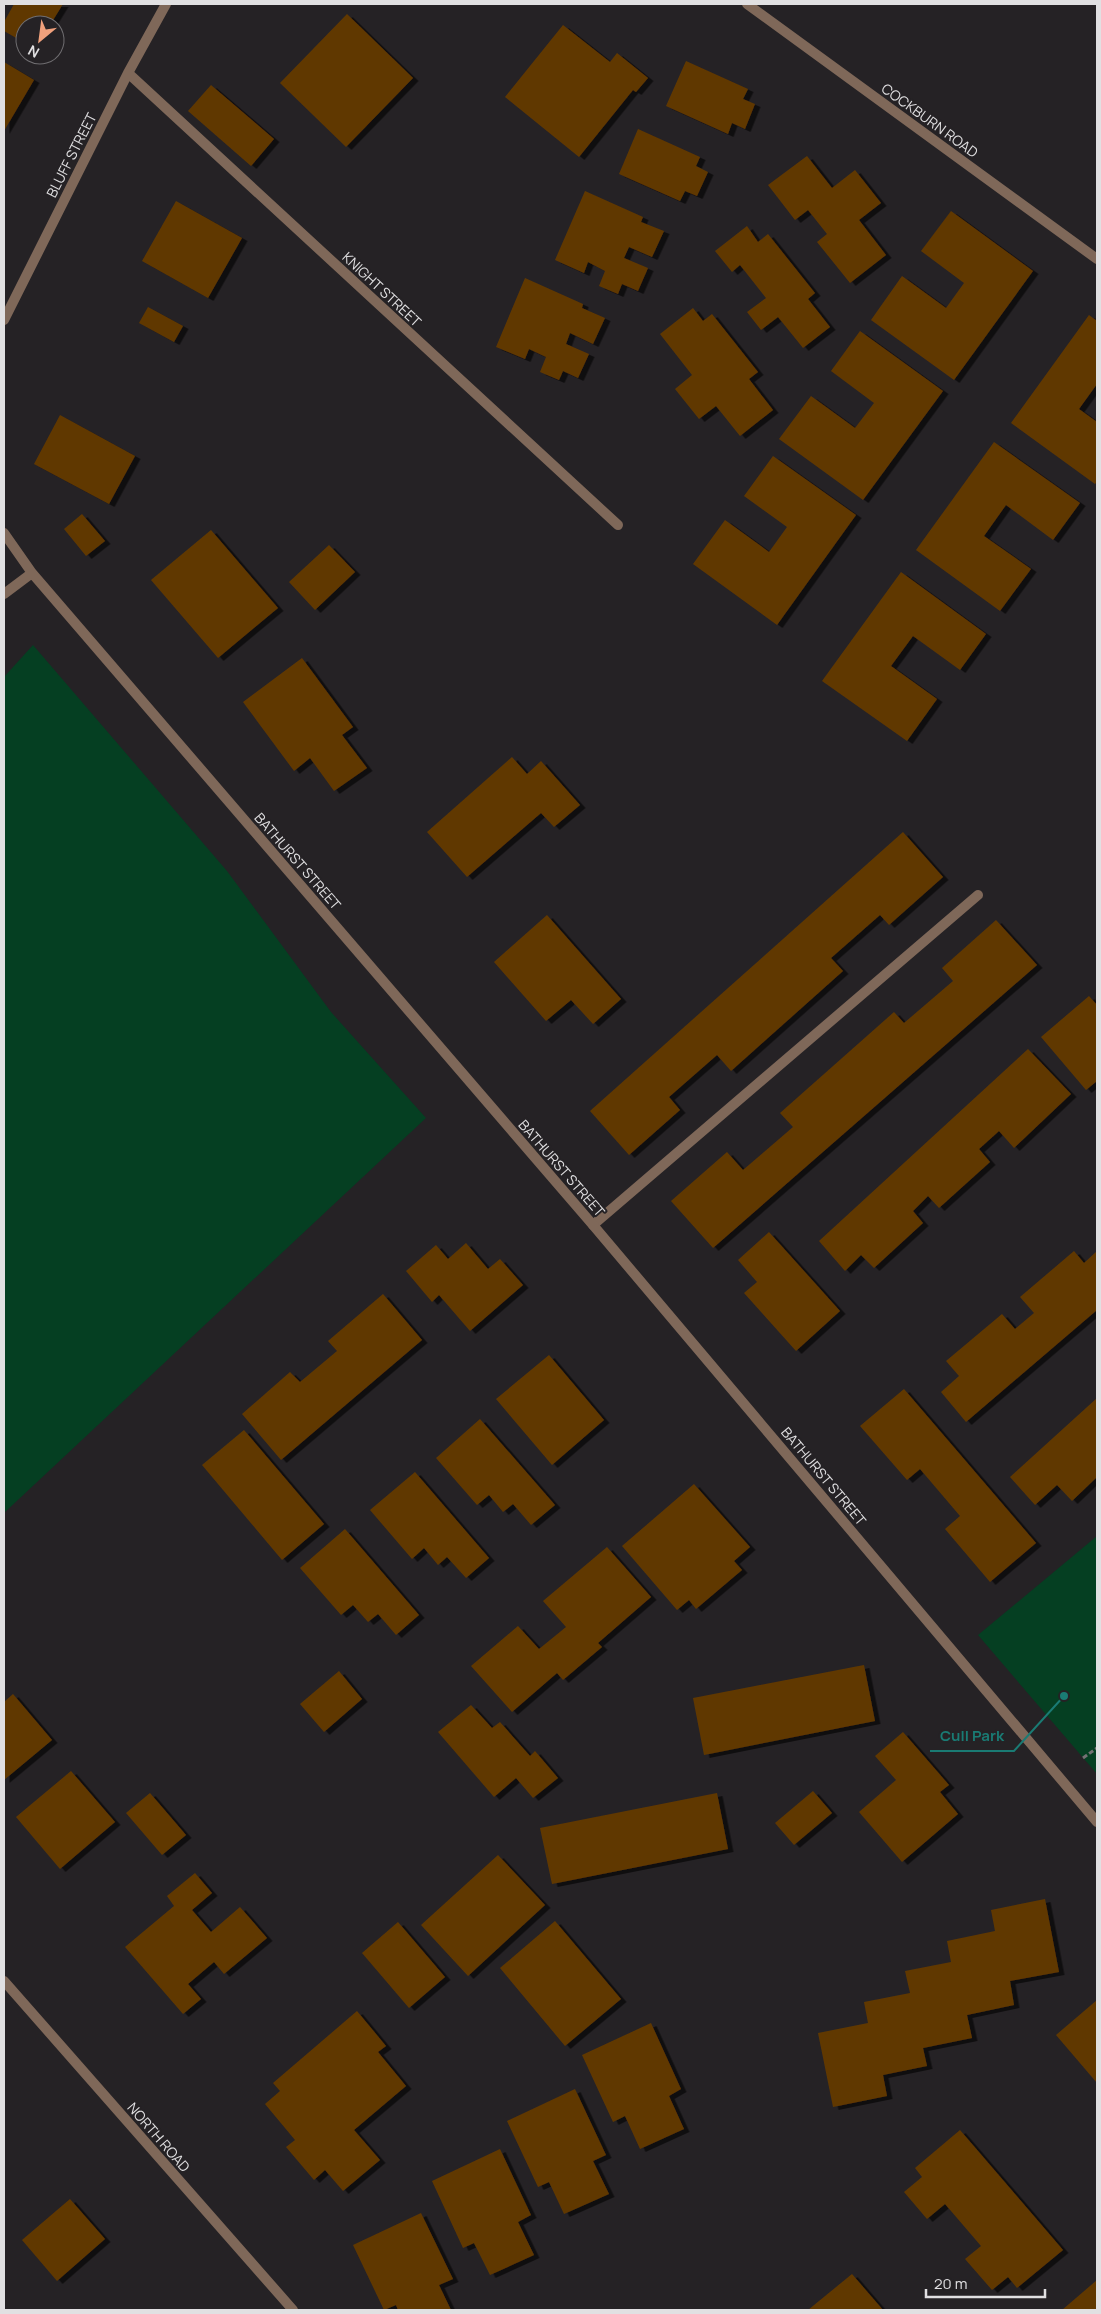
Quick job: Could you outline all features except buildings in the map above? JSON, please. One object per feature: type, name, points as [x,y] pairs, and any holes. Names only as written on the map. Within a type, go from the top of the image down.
[{"type":"street","name":"BLUFF STREET","points":[[4,320],[128,73],[166,4]]},
{"type":"street","name":"COCKBURN ROAD","points":[[747,4],[1097,259]]},
{"type":"street","name":"KNIGHT STREET","points":[[128,73],[618,525]]},
{"type":"street","name":"BATHURST STREET","points":[[4,533],[32,573],[593,1225],[1097,1822]]},
{"type":"street","points":[[4,594],[32,573]]},
{"type":"street","points":[[593,1225],[978,895]]},
{"type":"street","name":"NORTH ROAD","points":[[4,1981],[293,2310]]},
{"type":"path","points":[[1083,1758],[1097,1748]]},
{"type":"green space","points":[[33,645],[227,871],[331,1012],[426,1118],[4,1513],[4,677]]},
{"type":"green space","points":[[1097,1536],[1097,1774],[978,1635]]},
{"type":"place","name":"Cull Park","points":[[1064,1696]]}]
